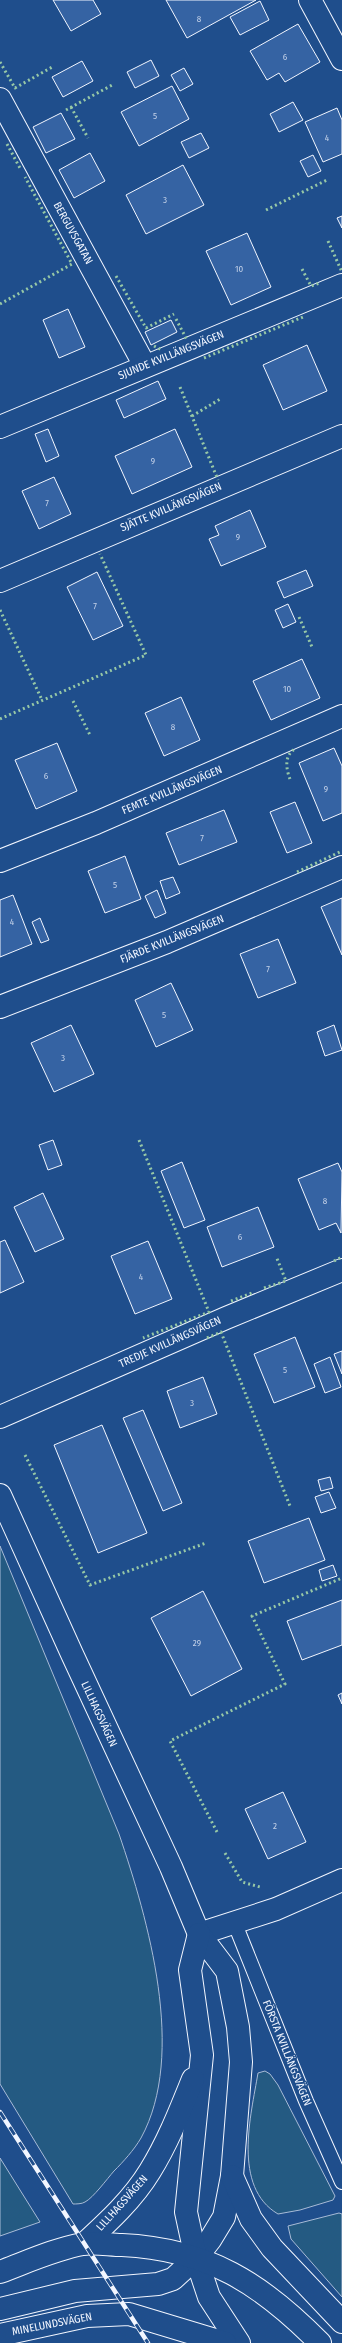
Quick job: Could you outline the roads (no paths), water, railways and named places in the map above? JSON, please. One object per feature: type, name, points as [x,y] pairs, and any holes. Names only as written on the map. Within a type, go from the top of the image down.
[{"type":"street","points":[[310,0],[342,59]]},
{"type":"street","name":"BERGUVSGATAN","points":[[0,99],[146,366]]},
{"type":"street","name":"SJUNDE KVILLÄNGSVÄGEN","points":[[0,427],[342,285]]},
{"type":"street","name":"SJÄTTE KVILLÄNGSVÄGEN","points":[[0,581],[342,436]]},
{"type":"street","name":"FEMTE KVILLÄNGSVÄGEN","points":[[0,861],[96,823],[342,716]]},
{"type":"street","name":"FJÄRDE KVILLÄNGSVÄGEN","points":[[0,1007],[167,942],[342,868]]},
{"type":"street","name":"TREDJE KVILLÄNGSVÄGEN","points":[[0,1417],[226,1318],[342,1270]]},
{"type":"street","name":"LILLHAGSVÄGEN","points":[[0,1495],[171,1867],[199,1934],[227,1971],[238,2027],[242,2062],[232,2176],[224,2217],[210,2240],[196,2258],[173,2279],[158,2284],[75,2291],[0,2309]]},
{"type":"street","points":[[199,1934],[235,1924],[276,1909],[342,1880]]},
{"type":"street","name":"LILLHAGSVÄGEN","points":[[199,1934],[190,1970],[202,2055],[186,2212],[196,2258],[209,2297],[239,2343]]},
{"type":"street","name":"LILLHAGSVÄGEN","points":[[84,2244],[125,2204],[150,2171],[172,2132],[202,2055]]},
{"type":"street","name":"LILLHAGSVÄGEN","points":[[232,2176],[251,2219],[272,2248],[342,2322]]},
{"type":"street","points":[[0,2272],[52,2253],[84,2244]]},
{"type":"street","name":"LILLHAGSVÄGEN","points":[[84,2244],[140,2246],[167,2250],[196,2258],[236,2274],[266,2293],[320,2343]]},
{"type":"street","name":"MINELUNDSVÄGEN","points":[[0,2335],[87,2316],[129,2314],[225,2343]]},
{"type":"lane","name":"FÖRSTA KVILLÄNGSVÄGEN","points":[[235,1924],[306,2101],[342,2182]]},
{"type":"railway","points":[[0,2112],[148,2343]]}]
